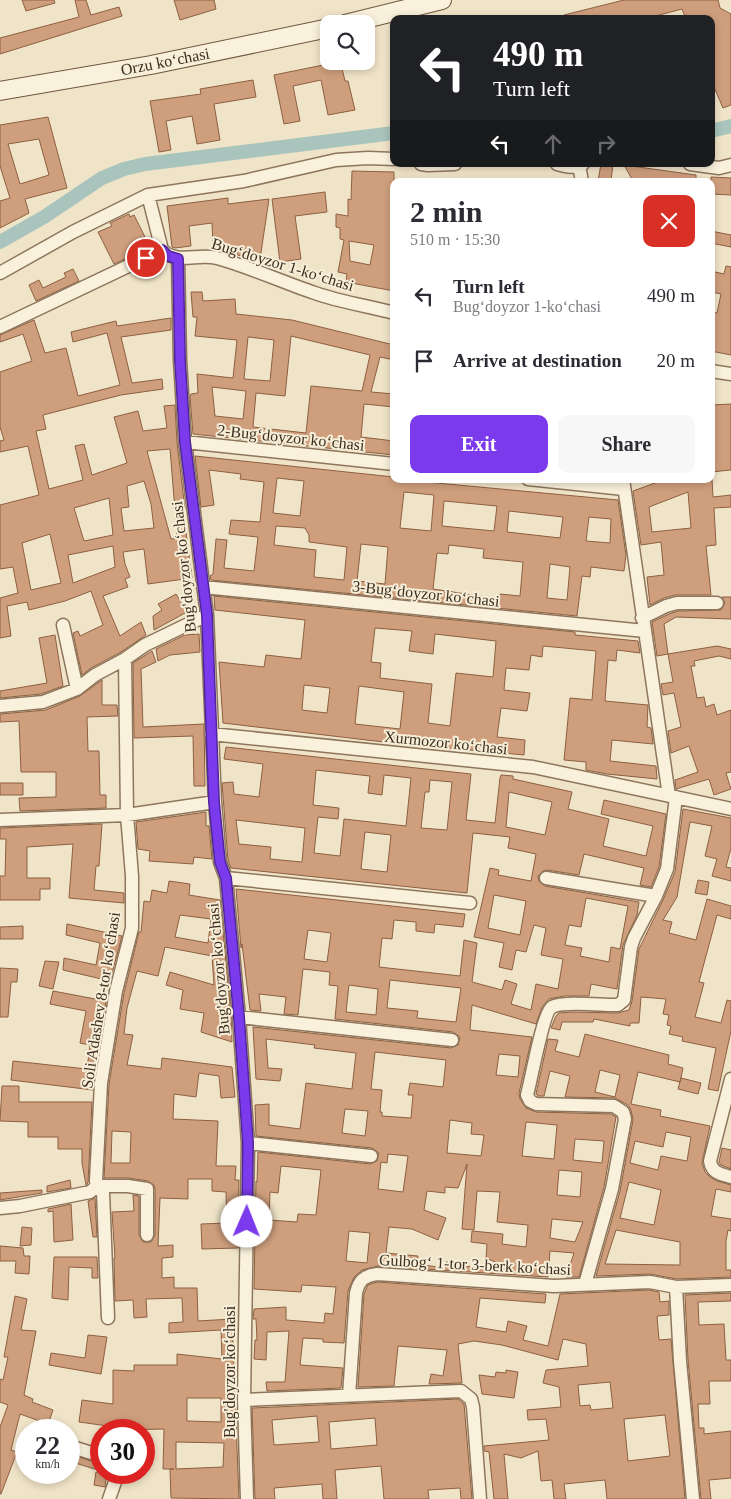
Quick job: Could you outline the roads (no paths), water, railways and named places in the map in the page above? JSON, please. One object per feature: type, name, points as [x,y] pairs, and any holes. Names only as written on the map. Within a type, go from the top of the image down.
[{"type":"street","points":[[375,16],[437,1]]},
{"type":"street","name":"Orzu koʻchasi","points":[[0,91],[151,65],[320,30]]},
{"type":"street","points":[[0,273],[102,217],[148,195],[244,181],[336,160],[390,159]]},
{"type":"street","points":[[712,167],[719,168],[731,165]]},
{"type":"street","points":[[148,195],[162,250],[168,256],[178,259]]},
{"type":"street","points":[[0,327],[162,250]]},
{"type":"street","name":"Bugʻdoyzor 1-koʻchasi","points":[[178,259],[202,256],[212,257],[318,294],[390,312]]},
{"type":"street","name":"Bug'doyzor koʻchasi","points":[[178,259],[180,360],[185,442],[207,615],[214,802],[220,862],[226,878],[248,1143],[244,1400],[247,1499]]},
{"type":"street","points":[[715,371],[731,372]]},
{"type":"street","name":"2-Bugʻdoyzor koʻchasi","points":[[185,442],[390,464]]},
{"type":"street","points":[[605,483],[624,484],[642,618],[672,796],[667,869],[631,947],[624,1000],[618,1005],[563,1004],[550,1009],[544,1023],[527,1095],[530,1102],[536,1104],[614,1106],[623,1112],[625,1119],[612,1189],[585,1284],[650,1282],[676,1287],[731,1285]]},
{"type":"street","name":"3-Bugʻdoyzor koʻchasi","points":[[203,587],[645,631]]},
{"type":"street","points":[[642,618],[666,606],[677,603],[717,603]]},
{"type":"street","points":[[0,706],[43,702],[77,689],[145,645],[207,615]]},
{"type":"street","points":[[63,625],[77,689]]},
{"type":"street","name":"Soli Adashev 8-tor koʻchasi","points":[[108,1318],[103,1192],[97,1186],[96,1181],[101,1084],[116,991],[132,928],[132,876],[126,815],[125,659]]},
{"type":"street","name":"Xurmozor koʻchasi","points":[[211,734],[534,767],[731,810]]},
{"type":"street","points":[[0,820],[126,815],[214,802]]},
{"type":"street","points":[[226,878],[470,903]]},
{"type":"street","points":[[546,878],[656,896]]},
{"type":"street","points":[[239,1017],[452,1040]]},
{"type":"street","points":[[731,1079],[710,1161],[711,1168],[715,1172],[731,1177]]},
{"type":"street","points":[[248,1143],[371,1156]]},
{"type":"street","points":[[0,1208],[20,1206],[90,1192],[97,1186],[128,1186],[147,1189],[147,1235]]},
{"type":"street","name":"Gulbogʻ 1-tor 3-berk koʻchasi","points":[[349,1396],[356,1293],[364,1277],[377,1274],[554,1286],[585,1284]]},
{"type":"street","points":[[676,1287],[680,1361],[693,1499]]},
{"type":"street","points":[[244,1400],[461,1391],[467,1394],[473,1407],[480,1499]]},
{"type":"street","points":[[109,1499],[114,1484]]},
{"type":"waterway","points":[[715,130],[731,126]]},
{"type":"waterway","points":[[0,242],[44,217],[102,178],[124,169],[145,164],[390,133]]}]
